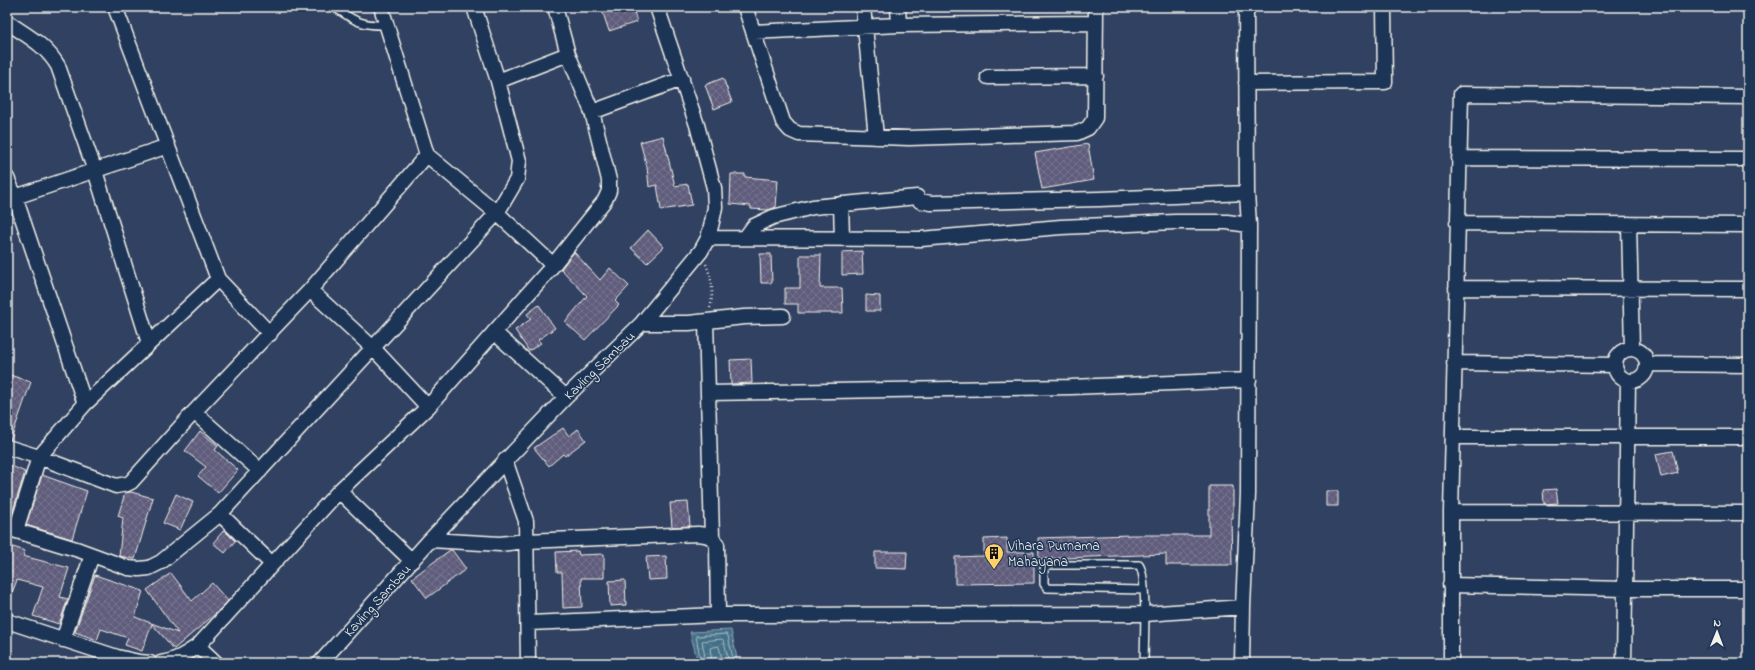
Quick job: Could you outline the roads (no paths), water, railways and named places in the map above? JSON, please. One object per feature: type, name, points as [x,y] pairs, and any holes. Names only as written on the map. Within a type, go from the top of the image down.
[{"type":"street","points":[[115,7],[218,279],[270,334]]},
{"type":"street","points":[[381,7],[427,155],[497,213],[553,265]]},
{"type":"street","points":[[218,279],[85,404],[39,457],[11,529],[128,568],[139,570],[149,568],[161,562],[220,514],[497,213],[517,179],[519,165],[518,151],[498,80],[474,7]]},
{"type":"street","points":[[161,663],[170,662],[183,657],[198,646],[339,491],[428,407],[553,265],[608,195],[609,180],[592,112],[568,54],[555,7]]},
{"type":"street","name":"Kavling Sambau","points":[[320,663],[430,540],[566,397],[642,323],[701,251],[708,238],[716,207],[714,188],[682,79],[657,7]]},
{"type":"street","points":[[745,7],[784,122],[790,130],[799,134],[909,138],[1083,132],[1092,124],[1095,118],[1096,7]]},
{"type":"street","points":[[862,7],[876,137]]},
{"type":"street","points":[[898,7],[899,25]]},
{"type":"street","points":[[1242,663],[1248,494],[1249,380],[1249,225],[1247,193],[1246,7]]},
{"type":"street","points":[[1246,82],[1386,82],[1384,7]]},
{"type":"street","points":[[7,22],[42,46],[51,54],[58,66],[95,171],[149,343]]},
{"type":"street","points":[[753,32],[899,25],[1096,23]]},
{"type":"street","points":[[498,80],[568,54]]},
{"type":"street","points":[[988,77],[1096,76]]},
{"type":"street","points":[[592,112],[682,79]]},
{"type":"street","points":[[1450,663],[1451,512],[1461,94],[1748,97]]},
{"type":"street","points":[[15,197],[168,146]]},
{"type":"street","points":[[7,447],[39,457],[116,486],[127,484],[137,476],[194,412],[270,334],[427,155]]},
{"type":"street","points":[[1459,158],[1748,159]]},
{"type":"street","points":[[7,178],[15,197],[85,404]]},
{"type":"street","points":[[745,238],[754,226],[773,217],[813,207],[917,197],[920,201],[931,204],[1247,193]]},
{"type":"street","points":[[840,204],[842,238]]},
{"type":"street","points":[[708,238],[921,239],[1053,227],[1175,222],[1227,222],[1249,225]]},
{"type":"street","points":[[1458,223],[1748,225]]},
{"type":"street","points":[[1629,224],[1632,349]]},
{"type":"street","points":[[1456,288],[1748,288]]},
{"type":"street","points":[[310,290],[373,348],[428,407]]},
{"type":"street","points":[[642,323],[706,322],[744,317],[783,316]]},
{"type":"street","points":[[706,322],[712,537],[717,545],[718,615]]},
{"type":"street","points":[[494,332],[566,397]]},
{"type":"street","points":[[1632,349],[1643,354],[1647,364],[1646,371],[1639,378],[1628,381],[1619,375],[1615,365],[1616,360],[1622,352],[1632,349]]},
{"type":"street","points":[[1454,363],[1615,365]]},
{"type":"street","points":[[1647,364],[1748,365]]},
{"type":"street","points":[[708,393],[1071,387],[1249,380]]},
{"type":"street","points":[[1624,663],[1628,381]]},
{"type":"street","points":[[194,412],[260,471]]},
{"type":"street","points":[[1453,437],[1748,437]]},
{"type":"street","points":[[506,460],[526,522],[529,623],[528,663]]},
{"type":"street","points":[[339,491],[412,561]]},
{"type":"street","points":[[1451,512],[1748,514]]},
{"type":"street","points":[[220,514],[272,564]]},
{"type":"street","points":[[430,540],[500,544],[526,541],[698,534],[712,537]]},
{"type":"street","points":[[63,640],[92,555]]},
{"type":"street","points":[[1450,585],[1625,589],[1748,589]]},
{"type":"street","points":[[529,623],[718,615],[1145,614],[1243,608]]},
{"type":"street","points":[[7,621],[117,657],[150,663]]},
{"type":"street","points":[[198,646],[216,663]]},
{"type":"lane","points":[[334,7],[356,21],[370,26],[387,25]]},
{"type":"lane","points":[[1144,590],[1047,588],[1044,584],[1044,569],[1048,565],[1137,564],[1142,569],[1144,590],[1144,663]]},
{"type":"water","points":[[731,630],[738,663],[698,663],[690,632]]},
{"type":"place","name":"Vihara Purnama Mahayana","points":[[994,570]]}]
